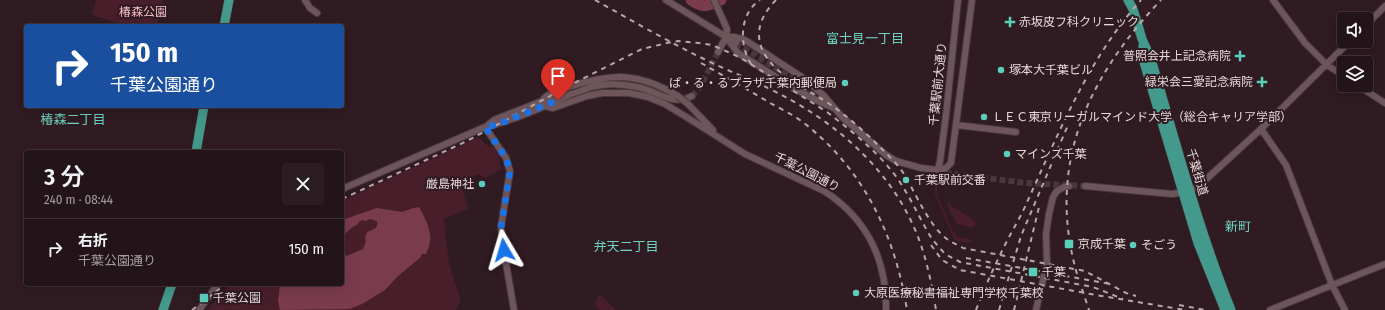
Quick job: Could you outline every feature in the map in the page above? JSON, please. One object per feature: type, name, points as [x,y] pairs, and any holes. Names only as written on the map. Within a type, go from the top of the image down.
[{"type":"highway","points":[[218,24],[223,0]]},
{"type":"highway","points":[[224,24],[229,0]]},
{"type":"highway","name":"千葉街道","points":[[1130,1],[1142,39],[1144,62],[1186,192],[1231,310]]},
{"type":"highway","points":[[196,150],[204,108]]},
{"type":"highway","points":[[202,150],[210,108]]},
{"type":"highway","name":"千葉街道","points":[[1186,192],[1198,243],[1225,310]]},
{"type":"highway","points":[[164,310],[171,286]]},
{"type":"highway","points":[[169,310],[176,286]]},
{"type":"street","points":[[305,0],[310,8],[317,13]]},
{"type":"street","points":[[666,0],[736,43]]},
{"type":"street","name":"千葉駅前大通り","points":[[958,0],[946,115],[938,170],[948,167],[951,163],[972,0]]},
{"type":"street","points":[[1274,0],[1305,43],[1327,65],[1337,71]]},
{"type":"street","points":[[717,6],[727,29],[726,37],[718,52]]},
{"type":"street","points":[[1373,18],[1385,6]]},
{"type":"street","points":[[726,37],[738,53],[795,89],[834,108]]},
{"type":"street","points":[[726,37],[735,37],[745,40],[808,81],[834,108],[886,155],[896,161],[921,168],[938,170]]},
{"type":"street","points":[[1084,186],[1172,194],[1186,192],[1201,184],[1261,129],[1343,48]]},
{"type":"street","points":[[543,104],[546,95],[584,82],[617,77],[650,82],[678,96],[689,105],[721,138]]},
{"type":"street","points":[[344,188],[485,127],[499,124],[543,104],[593,87],[624,85],[640,87],[676,101],[685,100],[692,96]]},
{"type":"street","points":[[1368,92],[1385,103]]},
{"type":"street","points":[[543,104],[553,108],[586,96],[602,93],[630,93],[648,97],[665,104],[721,138]]},
{"type":"street","points":[[956,125],[1016,132]]},
{"type":"street","points":[[485,127],[506,158],[510,171],[501,227],[514,310]]},
{"type":"street","points":[[1261,129],[1286,165],[1332,285],[1345,310]]},
{"type":"street","name":"千葉公園通り","points":[[721,138],[745,154],[824,190],[836,198],[854,215],[868,236],[879,260],[884,280],[886,310]]},
{"type":"street","points":[[1036,310],[1047,263],[1046,234],[1053,197],[1060,188],[1069,186]]},
{"type":"street","points":[[1270,310],[1385,264]]},
{"type":"street","points":[[199,310],[217,286]]},
{"type":"green space","name":"椿森公園","points":[[96,0],[163,0],[157,24],[122,24],[94,16],[92,13]]},
{"type":"green space","name":"千葉公園","points":[[478,137],[489,147],[492,146],[499,155],[501,169],[486,178],[478,174],[461,185],[468,208],[444,219],[449,264],[461,301],[456,310],[207,310],[229,286],[344,286],[344,200]]},
{"type":"green space","points":[[937,179],[937,195],[952,230],[957,234],[956,237],[972,240],[968,243],[955,242],[935,194],[935,180]]},
{"type":"green space","points":[[948,201],[950,205],[974,220],[976,223],[975,226],[971,228],[956,223],[948,207]]},
{"type":"green space","points":[[601,295],[616,310],[600,310],[595,305],[598,296]]},
{"type":"shaded area","points":[[419,207],[429,228],[430,241],[426,254],[422,254],[420,258],[398,276],[385,290],[362,304],[350,309],[280,310],[278,301],[280,286],[344,286],[344,254],[347,256],[363,249],[367,232],[375,228],[377,221],[370,219],[365,221],[362,220],[344,234],[344,219],[377,208],[402,212]]},
{"type":"waterway","points":[[691,0],[703,6],[721,0]]},
{"type":"tunnel","points":[[736,43],[811,90],[829,106]]},
{"type":"tunnel","points":[[692,96],[699,89],[718,52]]},
{"type":"tunnel","points":[[928,171],[1026,183],[1085,186]]},
{"type":"railway","points":[[595,0],[690,52],[789,99],[808,110],[844,136],[876,167],[902,203],[921,244],[936,310]]},
{"type":"railway","points":[[751,64],[744,48],[743,30],[748,13],[760,0]]},
{"type":"railway","points":[[776,0],[767,10],[759,29],[760,42],[767,58],[792,81],[845,115],[896,163],[907,179],[928,217],[940,233],[947,239],[963,248],[1085,271],[1126,293],[1136,296]]},
{"type":"railway","points":[[976,310],[985,287],[1077,96],[1106,46],[1141,0]]},
{"type":"railway","points":[[1077,274],[1069,234],[1067,197],[1070,160],[1080,126],[1094,92],[1112,61],[1135,30],[1161,0]]},
{"type":"railway","points":[[344,198],[467,141],[576,82],[642,49],[678,41],[699,43],[712,45],[741,58],[827,112],[844,125],[876,154],[897,178],[932,239],[945,254],[960,262],[1093,287],[1123,299]]},
{"type":"railway","points":[[701,63],[800,120],[825,141],[844,162],[860,183],[874,206],[885,230],[902,282],[907,310]]},
{"type":"railway","points":[[999,310],[1021,236],[1068,125]]},
{"type":"railway","points":[[1014,310],[1040,203]]},
{"type":"railway","points":[[931,245],[942,260],[960,270],[1185,310]]},
{"type":"railway","points":[[966,258],[1110,284]]},
{"type":"railway","points":[[192,310],[223,286]]},
{"type":"railway","points":[[1082,289],[1089,310]]},
{"type":"railway","points":[[1179,305],[1205,310]]},
{"type":"place","name":"赤坂皮フ科クリニック","points":[[1010,22]]},
{"type":"place","name":"普照会井上記念病院","points":[[1240,56]]},
{"type":"place","name":"塚本大千葉ビル","points":[[1001,70]]},
{"type":"place","name":"緑栄会三愛記念病院","points":[[1262,82]]},
{"type":"place","name":"ぱ・る・るプラザ千葉内郵便局","points":[[845,83]]},
{"type":"place","name":"ＬＥＣ東京リーガルマインド大学（総合キャリア学部）","points":[[984,117]]},
{"type":"place","name":"マインズ千葉","points":[[1007,154]]},
{"type":"place","name":"千葉駅前交番","points":[[906,180]]},
{"type":"place","name":"厳島神社","points":[[482,184]]},
{"type":"place","name":"京成千葉","points":[[1069,244]]},
{"type":"place","name":"そごう","points":[[1133,245]]},
{"type":"place","name":"千葉","points":[[1033,272]]},
{"type":"place","name":"大原医療秘書福祉専門学校千葉校","points":[[856,293]]},
{"type":"place","name":"千葉公園","points":[[204,298]]},
{"type":"district","name":"富士見一丁目","points":[[865,38]]},
{"type":"district","name":"椿森二丁目","points":[[73,119]]},
{"type":"district","name":"新町","points":[[1238,226]]},
{"type":"district","name":"弁天二丁目","points":[[626,246]]},
{"type":"route","points":[[504,250],[501,227],[510,171],[506,158],[485,127],[499,124],[558,100]]}]
